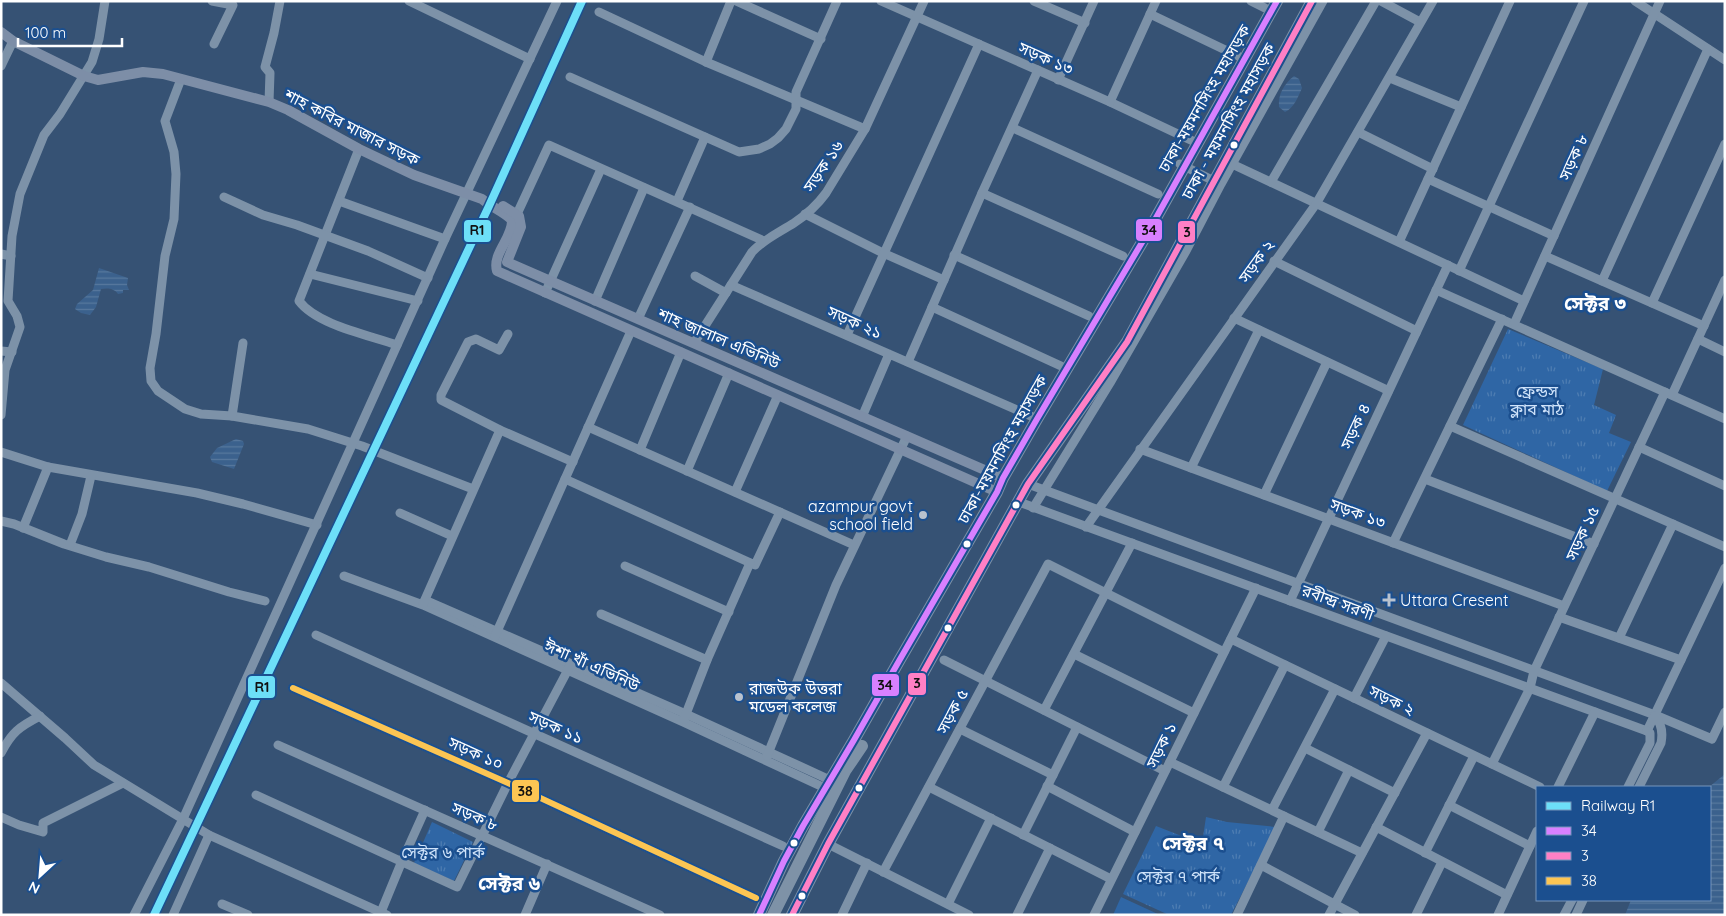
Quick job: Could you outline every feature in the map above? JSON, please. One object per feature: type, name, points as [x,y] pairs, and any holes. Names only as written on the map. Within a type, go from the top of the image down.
[{"type":"highway","name":"ঢাকা-ময়মনসিংহ মহাসড়ক","points":[[759,915],[784,861],[828,784],[859,742],[1003,478],[1046,402],[1147,234],[1277,1]]},
{"type":"highway","name":"ঢাকা - ময়মনসিংহ মহাসড়ক","points":[[1028,484],[1127,342],[1312,1]]},
{"type":"highway","points":[[792,915],[828,844],[1028,484]]},
{"type":"highway","points":[[773,915],[859,742]]},
{"type":"main road","name":"শাহ কবির মাজার সড়ক","points":[[1,32],[13,41],[84,76],[98,80],[143,72],[163,74],[269,102],[288,110],[359,149],[414,175],[486,202]]},
{"type":"main road","points":[[486,202],[492,200],[517,214]]},
{"type":"main road","name":"শাহ জালাল এভিনিউ","points":[[486,202],[512,220],[511,228],[496,263],[497,271],[997,492]]},
{"type":"main road","name":"শাহ জালাল এভিনিউ","points":[[517,214],[521,219],[521,227],[507,262],[1003,478]]},
{"type":"street","points":[[1,415],[5,370],[20,327],[20,321],[4,301],[20,194],[44,135],[60,114],[92,62],[106,1]]},
{"type":"street","points":[[212,1],[233,5],[214,44]]},
{"type":"street","points":[[269,102],[270,72],[265,67],[280,1]]},
{"type":"street","points":[[410,1],[530,59]]},
{"type":"street","points":[[134,915],[183,819],[466,193],[557,1]]},
{"type":"street","points":[[706,62],[731,1]]},
{"type":"street","points":[[736,1],[820,39]]},
{"type":"street","points":[[570,77],[739,152],[759,149],[778,138],[786,129],[796,109],[796,92],[837,1]]},
{"type":"street","name":"সড়ক ১৩","points":[[882,1],[1198,143]]},
{"type":"street","name":"সড়ক ১৬","points":[[694,343],[752,252],[764,241],[796,222],[826,193],[866,129],[924,1]]},
{"type":"street","points":[[1034,1],[1085,23]]},
{"type":"street","points":[[1058,80],[1094,1]]},
{"type":"street","points":[[1110,102],[1156,1]]},
{"type":"street","points":[[1251,1],[1265,8]]},
{"type":"street","points":[[1033,508],[1110,383],[1186,251],[1232,164],[1324,1]]},
{"type":"street","points":[[1271,182],[1376,1]]},
{"type":"street","points":[[1381,1],[1420,22]]},
{"type":"street","name":"সড়ক ২","points":[[1086,527],[1316,204],[1433,1]]},
{"type":"street","points":[[1399,242],[1510,1]]},
{"type":"street","points":[[1459,270],[1584,1]]},
{"type":"street","points":[[1635,1],[1725,60]]},
{"type":"street","name":"সড়ক ৮","points":[[1514,324],[1660,1]]},
{"type":"street","points":[[599,12],[706,62],[866,129]]},
{"type":"street","points":[[1150,14],[1240,57]]},
{"type":"street","points":[[1,66],[13,41]]},
{"type":"street","points":[[847,335],[979,44]]},
{"type":"street","points":[[1602,281],[1708,49]]},
{"type":"street","points":[[908,362],[1038,70]]},
{"type":"street","points":[[1390,78],[1461,107]]},
{"type":"street","points":[[181,79],[165,121],[174,152],[176,174],[174,219],[165,256],[150,368],[151,381],[158,391],[185,409],[202,414],[232,416],[308,429],[370,448],[395,460],[473,489]]},
{"type":"street","points":[[1013,128],[1158,194]]},
{"type":"street","points":[[1358,132],[1433,169]]},
{"type":"street","points":[[677,201],[705,137]]},
{"type":"street","points":[[1652,303],[1725,144]]},
{"type":"street","points":[[517,214],[549,145],[764,241]]},
{"type":"street","points":[[359,149],[299,301],[306,310],[327,322],[397,345]]},
{"type":"street","points":[[1180,164],[1216,182]]},
{"type":"street","points":[[1232,164],[1524,301]]},
{"type":"street","points":[[545,293],[601,169]]},
{"type":"street","points":[[1428,178],[1554,236]]},
{"type":"street","points":[[595,301],[644,188]]},
{"type":"street","points":[[982,193],[1123,256]]},
{"type":"street","points":[[224,197],[263,215],[297,224],[428,278]]},
{"type":"street","points":[[339,201],[445,239]]},
{"type":"street","points":[[638,319],[690,207]]},
{"type":"street","points":[[804,214],[883,253],[944,280]]},
{"type":"street","points":[[1,254],[11,256]]},
{"type":"street","points":[[954,255],[1089,316]]},
{"type":"street","points":[[1545,256],[1704,326]]},
{"type":"street","points":[[1274,262],[1415,330],[1416,333]]},
{"type":"street","name":"সড়ক ৪","points":[[1290,601],[1448,265]]},
{"type":"street","points":[[310,274],[418,301]]},
{"type":"street","name":"সড়ক ২১","points":[[694,276],[847,335],[889,354],[862,417]]},
{"type":"street","name":"সড়ক ১৫","points":[[1492,764],[1530,688],[1534,671],[1639,447],[1698,339],[1725,280]]},
{"type":"street","points":[[1436,290],[1725,419]]},
{"type":"street","points":[[932,307],[1061,366]]},
{"type":"street","points":[[1234,318],[1386,389],[1388,392]]},
{"type":"street","points":[[1393,543],[1502,319]]},
{"type":"street","points":[[1191,468],[1259,330]]},
{"type":"street","points":[[495,635],[631,331]]},
{"type":"street","points":[[508,334],[499,350],[476,340],[468,342],[441,395],[441,400],[500,430],[573,462]]},
{"type":"street","points":[[1698,339],[1725,352]]},
{"type":"street","points":[[232,416],[243,343]]},
{"type":"street","points":[[1,351],[12,352]]},
{"type":"street","points":[[640,450],[681,352]]},
{"type":"street","name":"সড়ক ২১","points":[[870,399],[889,354],[1033,416]]},
{"type":"street","points":[[1264,495],[1327,362]]},
{"type":"street","points":[[687,471],[729,373]]},
{"type":"street","points":[[735,492],[778,395]]},
{"type":"street","points":[[1450,426],[1725,548]]},
{"type":"street","points":[[588,427],[854,545]]},
{"type":"street","points":[[344,576],[424,603],[500,430]]},
{"type":"street","points":[[767,756],[832,594],[907,436]]},
{"type":"street","points":[[1639,447],[1725,486]]},
{"type":"street","name":"সড়ক ১৩","points":[[1140,449],[1564,606]]},
{"type":"street","points":[[1,452],[48,467],[91,476],[198,493],[317,525]]},
{"type":"street","points":[[23,528],[48,467]]},
{"type":"street","points":[[70,545],[82,514],[91,476]]},
{"type":"street","points":[[1425,478],[1594,544]]},
{"type":"street","points":[[565,479],[755,565],[780,512]]},
{"type":"street","name":"রবীন্দ্র সরণী","points":[[1028,484],[1655,716],[1712,739],[1725,712]]},
{"type":"street","name":"রবীন্দ্র সরণী","points":[[1019,502],[1647,731]]},
{"type":"street","points":[[400,513],[452,536]]},
{"type":"street","points":[[1,521],[106,557],[149,567],[265,601]]},
{"type":"street","points":[[1619,638],[1673,524]]},
{"type":"street","points":[[1044,710],[1132,543]]},
{"type":"street","points":[[684,718],[707,660],[750,563]]},
{"type":"street","name":"সড়ক ৫","points":[[883,872],[1048,564],[1106,593]]},
{"type":"street","points":[[625,566],[729,612]]},
{"type":"street","points":[[1628,786],[1650,742],[1650,734],[1647,731],[1725,568]]},
{"type":"street","name":"সড়ক ১","points":[[1094,915],[1256,588]]},
{"type":"street","points":[[1106,593],[1224,652]]},
{"type":"street","name":"ঈশা খাঁ এভিনিউ","points":[[424,603],[828,784]]},
{"type":"street","points":[[601,614],[707,660]]},
{"type":"street","points":[[1559,617],[1681,660]]},
{"type":"street","name":"সড়ক ১১","points":[[316,635],[783,846]]},
{"type":"street","points":[[1354,698],[1386,636]]},
{"type":"street","name":"সড়ক ২","points":[[1231,639],[1538,786]]},
{"type":"street","points":[[1074,654],[1194,713]]},
{"type":"street","points":[[944,660],[1165,771]]},
{"type":"street","points":[[1223,787],[1285,665]]},
{"type":"street","points":[[256,796],[457,887],[533,733],[569,667]]},
{"type":"street","points":[[3,684],[94,766],[209,835],[383,913],[402,861],[425,810]]},
{"type":"street","name":"সড়ক ১০","points":[[293,688],[756,898]]},
{"type":"street","points":[[1272,810],[1336,690]]},
{"type":"street","points":[[1558,786],[1595,712]]},
{"type":"street","points":[[1,753],[9,737],[23,724],[40,716]]},
{"type":"street","points":[[1640,786],[1663,736],[1659,720],[1655,716]]},
{"type":"street","points":[[1023,835],[1077,727]]},
{"type":"street","points":[[960,728],[1053,775]]},
{"type":"street","points":[[1329,915],[1427,733]]},
{"type":"street","name":"সড়ক ৮","points":[[278,745],[660,915]]},
{"type":"street","points":[[1305,748],[1395,793]]},
{"type":"street","points":[[1425,853],[1474,756]]},
{"type":"street","points":[[1170,762],[1362,853]]},
{"type":"street","points":[[1318,832],[1349,770]]},
{"type":"street","points":[[1,817],[19,825],[44,832],[43,822],[123,783]]},
{"type":"street","points":[[1048,786],[1135,832]]},
{"type":"street","points":[[929,787],[1112,879]]},
{"type":"street","points":[[1448,806],[1530,846]]},
{"type":"street","points":[[1237,915],[1284,816]]},
{"type":"street","points":[[948,904],[991,818]]},
{"type":"street","points":[[1376,827],[1507,895]]},
{"type":"street","points":[[1498,915],[1536,834]]},
{"type":"street","points":[[173,915],[209,835]]},
{"type":"street","points":[[828,844],[969,915]]},
{"type":"street","points":[[1017,915],[1050,848]]},
{"type":"street","points":[[1416,915],[1442,862]]},
{"type":"street","points":[[526,914],[547,864]]},
{"type":"street","points":[[842,915],[867,864]]},
{"type":"street","points":[[1261,865],[1355,915]]},
{"type":"street","points":[[1564,915],[1571,901]]},
{"type":"street","points":[[1576,915],[1583,901]]},
{"type":"street","points":[[222,904],[248,915]]},
{"type":"green space","name":"ফ্রেন্ডস ক্লাব মাঠ","points":[[1508,329],[1603,369],[1594,405],[1616,415],[1609,433],[1631,442],[1607,491],[1463,425]]},
{"type":"green space","name":"সেক্টর ৭ পার্ক","points":[[1206,817],[1227,822],[1276,827],[1231,915],[1169,915],[1123,894],[1156,826],[1202,844]]},
{"type":"green space","name":"সেক্টর ৬ পার্ক","points":[[432,822],[473,842],[454,881],[414,863]]},
{"type":"green space","points":[[1121,897],[1160,915],[1113,915]]},
{"type":"shaded area","points":[[1294,76],[1299,79],[1302,88],[1293,105],[1285,112],[1279,107],[1281,94],[1287,82]]},
{"type":"shaded area","points":[[99,268],[128,278],[127,285],[129,290],[123,290],[123,293],[118,294],[112,290],[101,289],[96,307],[90,315],[81,313],[75,309],[77,304],[93,290]]},
{"type":"shaded area","points":[[236,439],[243,441],[244,444],[234,469],[212,462],[210,457],[217,448]]},
{"type":"shaded area","points":[[1725,774],[1725,915],[1625,915],[1631,901],[1711,901],[1710,786]]},
{"type":"rail line","name":"R1","points":[[154,915],[489,206],[582,1]]},
{"type":"transit line","name":"34","points":[[759,915],[784,861],[803,826],[997,492],[1037,419],[1147,234],[1277,1]]},
{"type":"transit line","name":"3","points":[[792,915],[828,844],[1028,484],[1127,342],[1312,1]]},
{"type":"transit line","name":"38","points":[[293,688],[508,783],[756,898]]},
{"type":"place","name":"azampur govt school field","points":[[923,515]]},
{"type":"place","name":"Uttara Cresent","points":[[1389,600]]},
{"type":"place","name":"রাজউক উত্তরা মডেল কলেজ","points":[[739,697]]},
{"type":"district","name":"সেক্টর ৩","points":[[1595,303]]},
{"type":"district","name":"সেক্টর ৭","points":[[1193,843]]},
{"type":"district","name":"সেক্টর ৬","points":[[509,883]]}]
